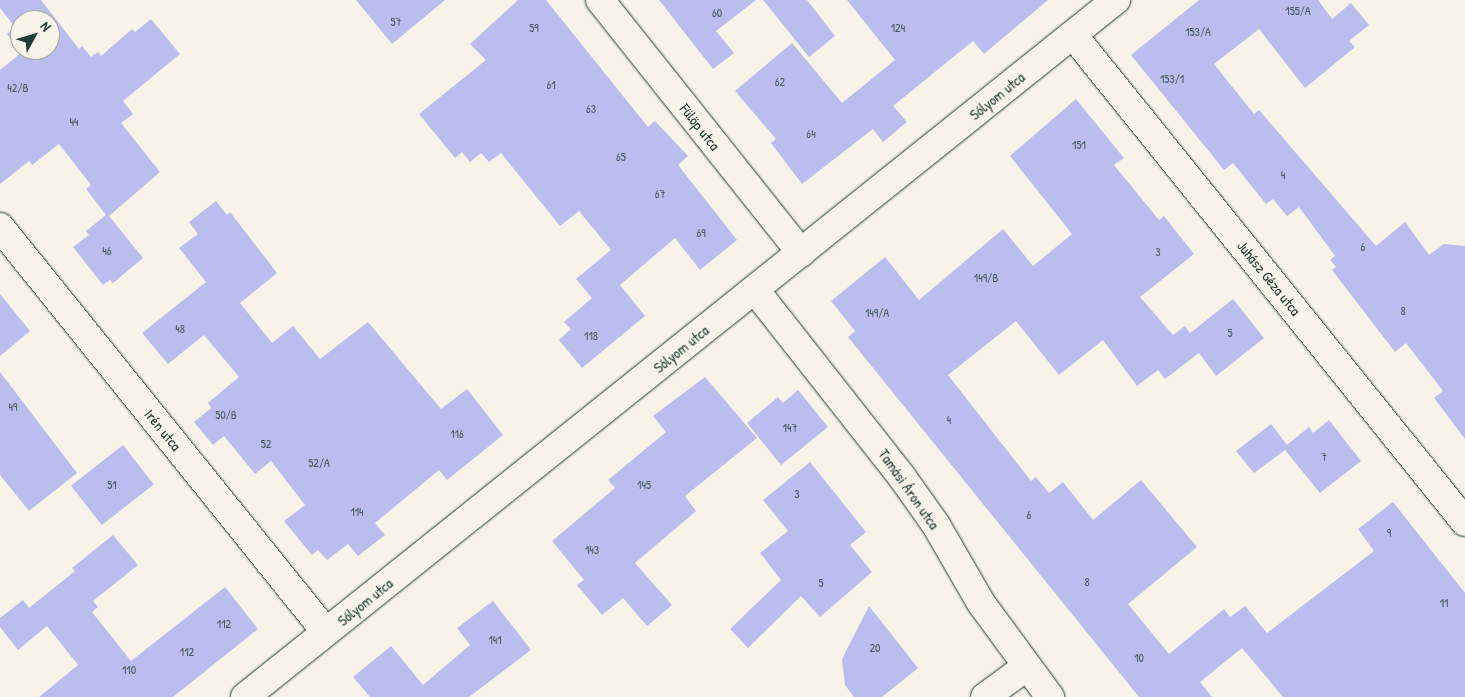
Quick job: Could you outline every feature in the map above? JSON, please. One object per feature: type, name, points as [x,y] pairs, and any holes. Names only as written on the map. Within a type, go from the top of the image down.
[{"type":"street","name":"Fülöp utca","points":[[600,0],[801,253]]},
{"type":"street","name":"Sólyom utca","points":[[245,697],[1116,0]]},
{"type":"street","name":"Juhász Géza utca","points":[[1073,35],[1465,522]]},
{"type":"street","name":"Irén utca","points":[[0,227],[326,632]]},
{"type":"street","name":"Tamási Áron utca","points":[[755,290],[920,502],[981,603],[1050,697]]},
{"type":"street","points":[[985,697],[1026,666]]},
{"type":"building","points":[[0,0],[41,0],[49,10],[10,10],[10,21],[0,8]]},
{"type":"building","points":[[356,0],[445,0],[392,44]]},
{"type":"building","points":[[518,0],[546,0],[648,127],[655,121],[688,156],[678,165],[737,240],[700,270],[675,238],[620,285],[645,316],[582,368],[559,340],[571,329],[564,322],[592,298],[576,279],[611,250],[579,211],[560,226],[501,153],[489,162],[481,153],[470,162],[462,152],[455,158],[419,114],[486,60],[470,44]]},
{"type":"building","points":[[659,0],[756,0],[716,31],[734,53],[713,69]]},
{"type":"building","points":[[763,0],[807,0],[835,36],[809,57]]},
{"type":"building","points":[[847,0],[1048,0],[984,54],[973,41],[893,106],[907,122],[883,142],[873,129],[802,184],[771,143],[776,139],[735,91],[792,43],[842,103],[895,60]]},
{"type":"building","points":[[1199,0],[1318,0],[1332,19],[1351,3],[1369,25],[1349,41],[1355,47],[1305,88],[1259,29],[1214,64],[1254,114],[1259,110],[1376,246],[1405,222],[1429,255],[1444,244],[1465,246],[1465,439],[1434,398],[1443,391],[1406,343],[1395,352],[1332,270],[1336,267],[1330,260],[1335,256],[1299,207],[1287,216],[1273,199],[1266,204],[1233,163],[1224,170],[1131,55]]},
{"type":"building","points":[[151,19],[180,54],[123,101],[133,114],[121,123],[160,172],[109,216],[143,258],[113,283],[110,280],[103,285],[73,247],[89,235],[86,231],[106,215],[86,189],[91,185],[59,144],[32,165],[29,161],[0,184],[0,70],[12,60],[60,60],[60,24],[79,49],[82,46],[91,57],[98,52],[101,56],[132,29],[135,32]]},
{"type":"building","points":[[1076,99],[1124,158],[1114,165],[1159,220],[1164,216],[1194,254],[1140,297],[1173,335],[1185,326],[1190,333],[1233,299],[1264,338],[1216,376],[1199,353],[1165,379],[1158,370],[1137,386],[1103,340],[1059,375],[1016,321],[948,375],[1031,481],[1036,477],[1049,493],[1063,482],[1093,520],[1141,480],[1197,547],[1128,604],[1169,654],[1224,609],[1230,617],[1245,606],[1267,633],[1374,551],[1358,529],[1393,502],[1465,593],[1465,697],[1283,697],[1242,648],[1200,682],[1212,697],[1139,697],[848,337],[855,331],[831,301],[885,257],[919,300],[1003,229],[1033,266],[1072,234],[1010,156]]},
{"type":"building","points":[[216,201],[227,215],[230,212],[277,273],[240,303],[272,343],[293,326],[320,359],[368,322],[441,409],[467,389],[503,435],[447,480],[439,470],[375,523],[385,535],[358,556],[348,544],[327,560],[318,550],[312,555],[284,521],[305,505],[271,461],[255,474],[224,436],[213,445],[194,422],[211,408],[208,403],[239,377],[204,335],[168,364],[142,333],[206,282],[179,248],[198,234],[189,222]]},
{"type":"building","points":[[0,294],[30,331],[0,356]]},
{"type":"building","points":[[0,372],[77,473],[29,511],[0,475]]},
{"type":"building","points":[[705,377],[757,438],[685,496],[696,511],[635,563],[672,605],[647,626],[623,598],[602,615],[577,585],[584,580],[552,541],[615,488],[608,480],[666,432],[653,416]]},
{"type":"building","points":[[798,390],[828,427],[781,465],[747,423],[778,397],[783,403]]},
{"type":"building","points":[[1329,420],[1361,461],[1320,493],[1285,450],[1254,473],[1236,451],[1271,424],[1287,445],[1309,427],[1313,433]]},
{"type":"building","points":[[123,445],[154,484],[102,525],[71,486]]},
{"type":"building","points":[[810,462],[866,532],[850,545],[872,572],[820,617],[801,596],[748,648],[730,629],[781,580],[760,553],[788,531],[763,500]]},
{"type":"building","points":[[113,535],[138,565],[93,601],[98,607],[92,612],[131,661],[225,587],[258,629],[173,697],[39,697],[78,665],[47,626],[18,650],[0,627],[0,618],[23,600],[29,608],[75,571],[72,568]]},
{"type":"building","points":[[493,601],[531,650],[469,697],[370,697],[353,677],[391,646],[423,685],[470,645],[457,628]]},
{"type":"building","points":[[869,606],[918,668],[882,697],[854,697],[845,685],[842,659]]}]
